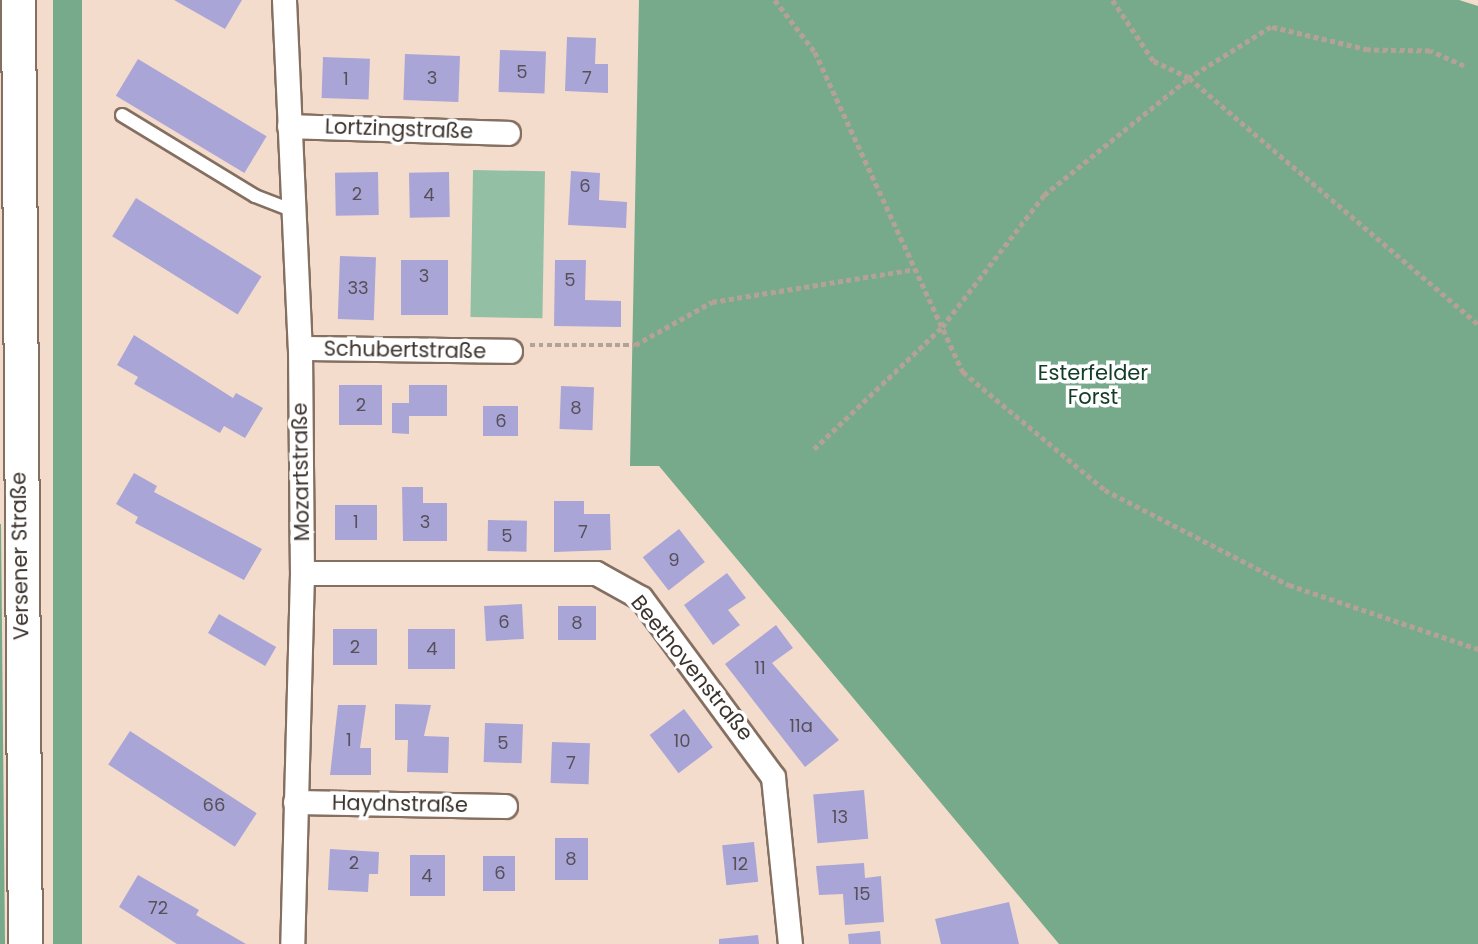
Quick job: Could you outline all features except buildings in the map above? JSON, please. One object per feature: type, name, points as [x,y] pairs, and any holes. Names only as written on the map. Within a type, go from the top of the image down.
[{"type":"street","name":"Versener Straße","points":[[18,0],[25,944]]},
{"type":"street","name":"Mozartstraße","points":[[284,0],[300,348],[302,573],[292,944]]},
{"type":"street","name":"Lortzingstraße","points":[[289,126],[508,133]]},
{"type":"street","name":"Schubertstraße","points":[[300,348],[510,351]]},
{"type":"street","name":"Beethovenstraße","points":[[302,573],[596,573],[641,598],[773,777],[790,944]]},
{"type":"street","name":"Haydnstraße","points":[[295,802],[506,806]]},
{"type":"lane","points":[[122,115],[255,196],[294,211]]},
{"type":"path","points":[[775,0],[815,52],[910,270],[942,327],[963,372],[1105,490],[1289,585],[1478,649]]},
{"type":"path","points":[[1112,0],[1153,61],[1189,78],[1478,324]]},
{"type":"path","points":[[814,449],[942,327],[1044,195],[1189,78],[1271,27],[1368,50],[1430,51],[1464,66]]},
{"type":"path","points":[[510,351],[547,341],[635,345],[712,302],[910,270]]},
{"type":"green space","points":[[53,0],[82,0],[82,944],[53,944]]},
{"type":"green space","name":"Esterfelder Forst","points":[[639,0],[1459,0],[1478,6],[1478,944],[1059,944],[659,466],[630,466]]},
{"type":"green space","points":[[473,170],[545,171],[542,318],[470,317]]},
{"type":"green space","points":[[1,524],[5,944],[0,944]]}]
